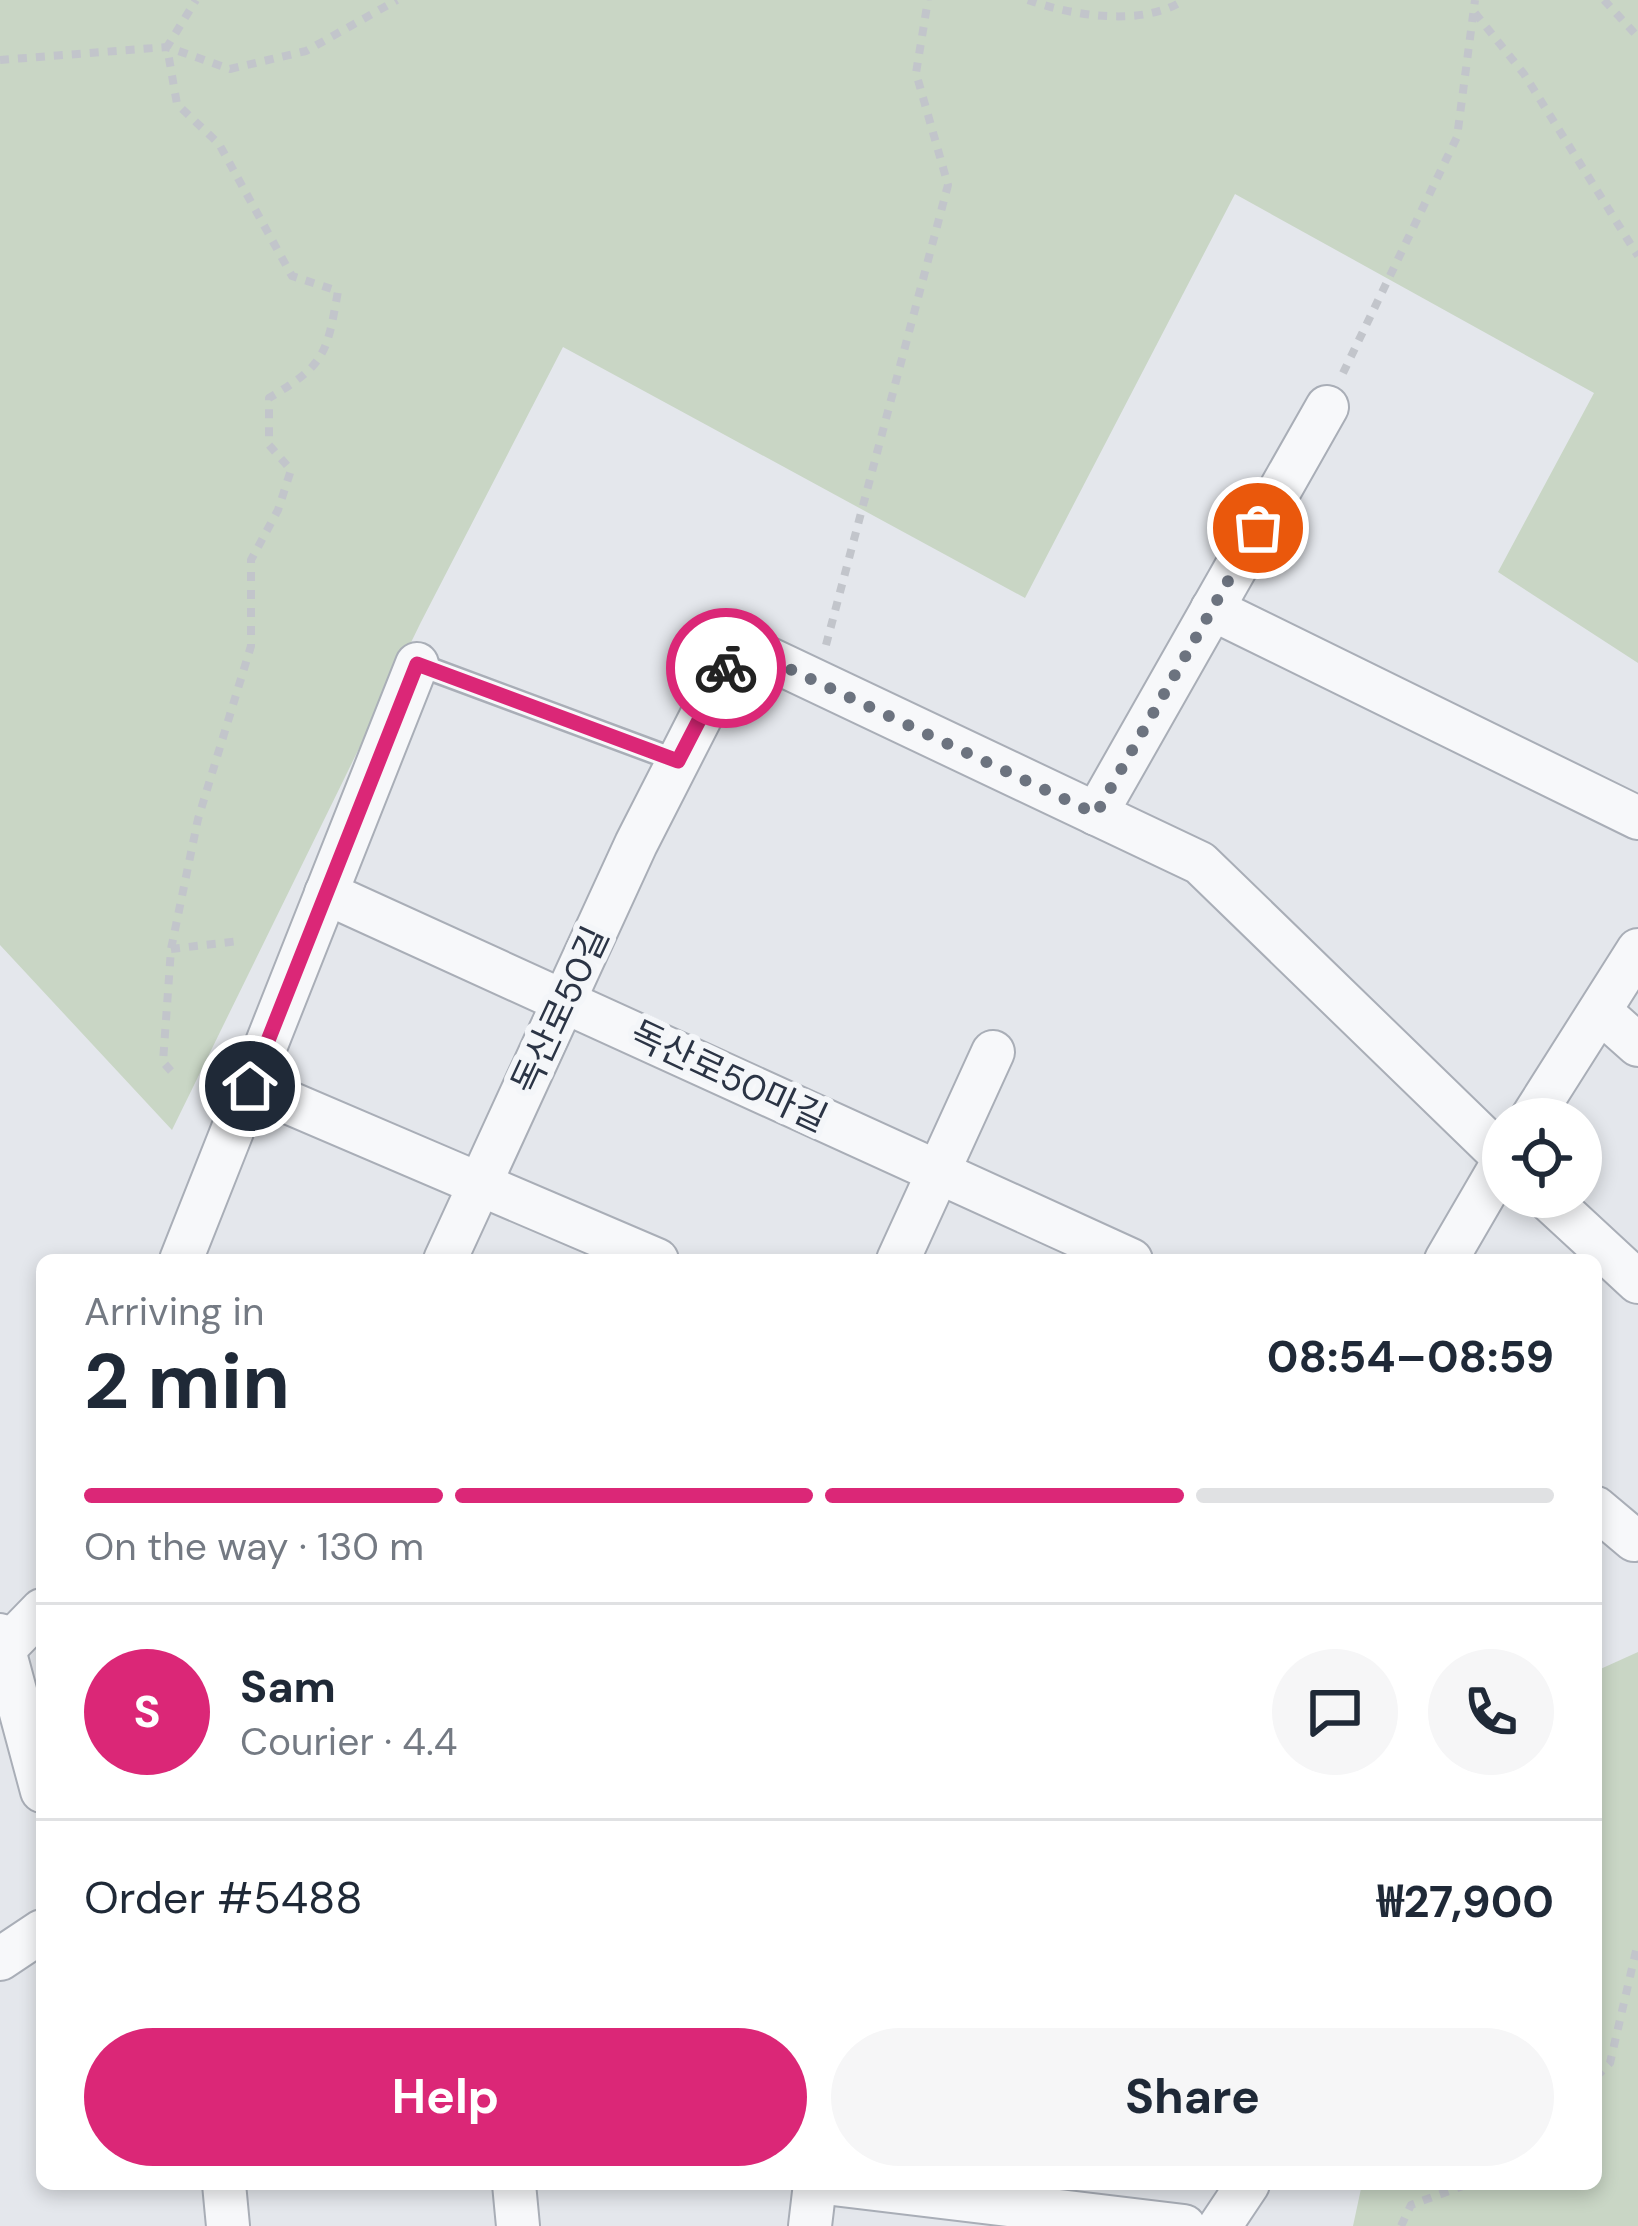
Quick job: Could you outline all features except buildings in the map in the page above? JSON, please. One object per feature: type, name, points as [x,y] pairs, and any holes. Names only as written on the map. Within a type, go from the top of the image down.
[{"type":"street","points":[[1096,814],[1327,407]]},
{"type":"street","points":[[1212,609],[1638,818]]},
{"type":"street","name":"독산로50길","points":[[448,1254],[563,1001],[737,644],[1200,863],[1482,1138]]},
{"type":"street","points":[[183,1254],[417,664]]},
{"type":"street","name":"독산로50마길","points":[[326,893],[1118,1254]]},
{"type":"street","points":[[1545,1098],[1638,950]]},
{"type":"street","points":[[1602,1013],[1638,1046]]},
{"type":"street","points":[[901,1254],[993,1052]]},
{"type":"street","points":[[250,1086],[643,1254]]},
{"type":"street","points":[[1449,1254],[1482,1196]]},
{"type":"street","points":[[1569,1218],[1638,1282]]},
{"type":"street","points":[[1602,1513],[1634,1540]]},
{"type":"street","points":[[36,1615],[2,1642],[36,1769]]},
{"type":"street","points":[[0,1958],[36,1935]]},
{"type":"street","points":[[225,2190],[228,2226]]},
{"type":"street","points":[[515,2190],[518,2226]]},
{"type":"street","points":[[810,2226],[814,2190]]},
{"type":"street","points":[[892,2190],[1184,2226]]},
{"type":"street","points":[[1220,2226],[1244,2190]]},
{"type":"lane","points":[[417,664],[678,761]]},
{"type":"path","points":[[171,1071],[163,1062],[170,949],[197,819],[251,646],[251,560],[278,510],[291,470],[268,445],[269,398],[314,371],[331,330],[338,291],[292,276],[219,144],[177,104],[167,47],[196,0]]},
{"type":"path","points":[[0,60],[167,47],[230,68],[306,51],[397,0]]},
{"type":"path","points":[[817,682],[948,185],[916,73],[928,0]]},
{"type":"path","points":[[1028,0],[1070,15],[1166,12],[1184,0]]},
{"type":"path","points":[[1327,407],[1457,136],[1475,0]]},
{"type":"path","points":[[1604,0],[1638,37]]},
{"type":"path","points":[[1474,11],[1524,74],[1638,256]]},
{"type":"path","points":[[170,949],[239,941]]},
{"type":"path","points":[[1602,2071],[1610,2063],[1638,1942]]},
{"type":"path","points":[[1401,2226],[1411,2205],[1452,2190]]},
{"type":"green space","points":[[0,0],[1638,0],[1638,663],[1498,572],[1594,393],[1235,194],[1025,598],[563,347],[421,622],[172,1130],[0,945]]},
{"type":"green space","points":[[1638,1652],[1638,2226],[1353,2226],[1361,2190],[1602,2190],[1602,1668]]},
{"type":"way so far","points":[[726,668],[737,644],[1096,814],[1258,528]]},
{"type":"route","points":[[250,1086],[417,664],[678,761],[726,668]]}]
